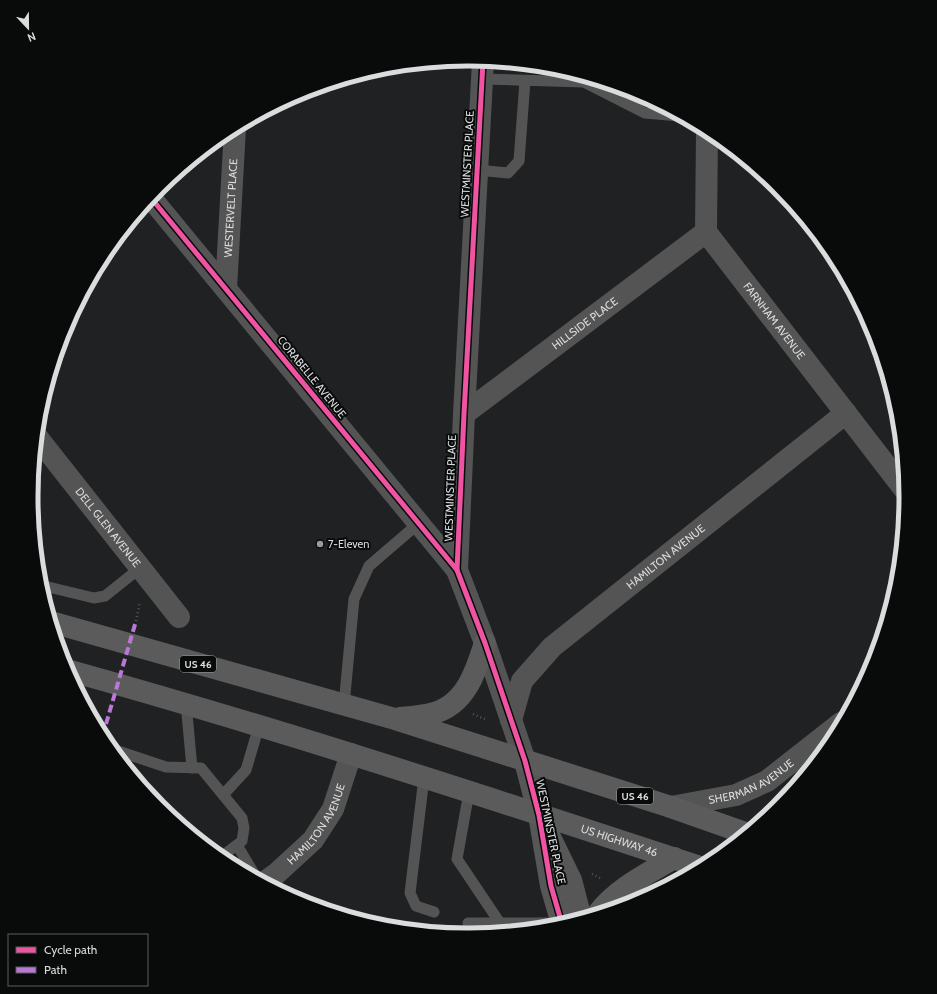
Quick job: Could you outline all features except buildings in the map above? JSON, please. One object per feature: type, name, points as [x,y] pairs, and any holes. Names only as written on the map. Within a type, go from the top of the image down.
[{"type":"highway","name":"US 46","points":[[58,624],[395,719],[671,807],[740,831]]},
{"type":"highway","points":[[395,719],[435,713],[453,704],[467,689],[485,643]]},
{"type":"highway","name":"US HIGHWAY 46","points":[[76,672],[186,703],[351,754],[693,865]]},
{"type":"highway","points":[[604,906],[608,901],[632,883],[674,858]]},
{"type":"street","name":"WESTMINSTER PLACE","points":[[483,70],[457,570],[485,643],[525,761],[539,815],[551,886],[560,917]]},
{"type":"street","name":"WESTERVELT PLACE","points":[[226,289],[235,136]]},
{"type":"street","points":[[706,232],[707,138]]},
{"type":"street","name":"CORABELLE AVENUE","points":[[155,203],[457,570]]},
{"type":"street","name":"FARNHAM AVENUE","points":[[706,232],[898,481]]},
{"type":"street","name":"HILLSIDE PLACE","points":[[464,414],[706,232]]},
{"type":"street","name":"HAMILTON AVENUE","points":[[511,720],[522,681],[552,646],[846,413]]},
{"type":"street","name":"DELL GLEN AVENUE","points":[[42,443],[179,617]]},
{"type":"street","name":"SHERMAN AVENUE","points":[[671,807],[736,795],[768,781],[827,734]]},
{"type":"street","name":"HAMILTON AVENUE","points":[[270,879],[313,840],[333,809],[351,754]]},
{"type":"street","name":"WESTMINSTER PLACE","points":[[539,815],[571,880],[580,913]]},
{"type":"lane","points":[[483,70],[524,80],[583,82]]},
{"type":"lane","points":[[477,170],[508,172],[519,161],[524,80]]},
{"type":"lane","points":[[585,82],[645,112],[666,115]]},
{"type":"lane","points":[[344,705],[354,599],[370,566],[419,523]]},
{"type":"lane","points":[[48,587],[94,598],[105,596],[140,568]]},
{"type":"lane","points":[[186,703],[192,768]]},
{"type":"lane","points":[[223,794],[246,770],[259,726]]},
{"type":"lane","points":[[122,752],[166,767],[201,768],[242,818],[244,828],[242,841],[227,853]]},
{"type":"lane","points":[[424,778],[410,892],[416,906],[434,912]]},
{"type":"lane","points":[[469,792],[457,859],[501,927]]},
{"type":"lane","points":[[237,845],[251,869]]},
{"type":"lane","points":[[468,923],[499,927]]},
{"type":"path","points":[[136,621],[141,598]]},
{"type":"path","points":[[471,713],[487,720]]},
{"type":"marked path","points":[[106,724],[136,621]]},
{"type":"cycle path","points":[[483,67],[457,570],[485,643],[525,761],[539,815],[551,886],[560,917]]},
{"type":"cycle path","points":[[155,203],[457,570]]},
{"type":"place","name":"7-Eleven","points":[[320,544]]}]
